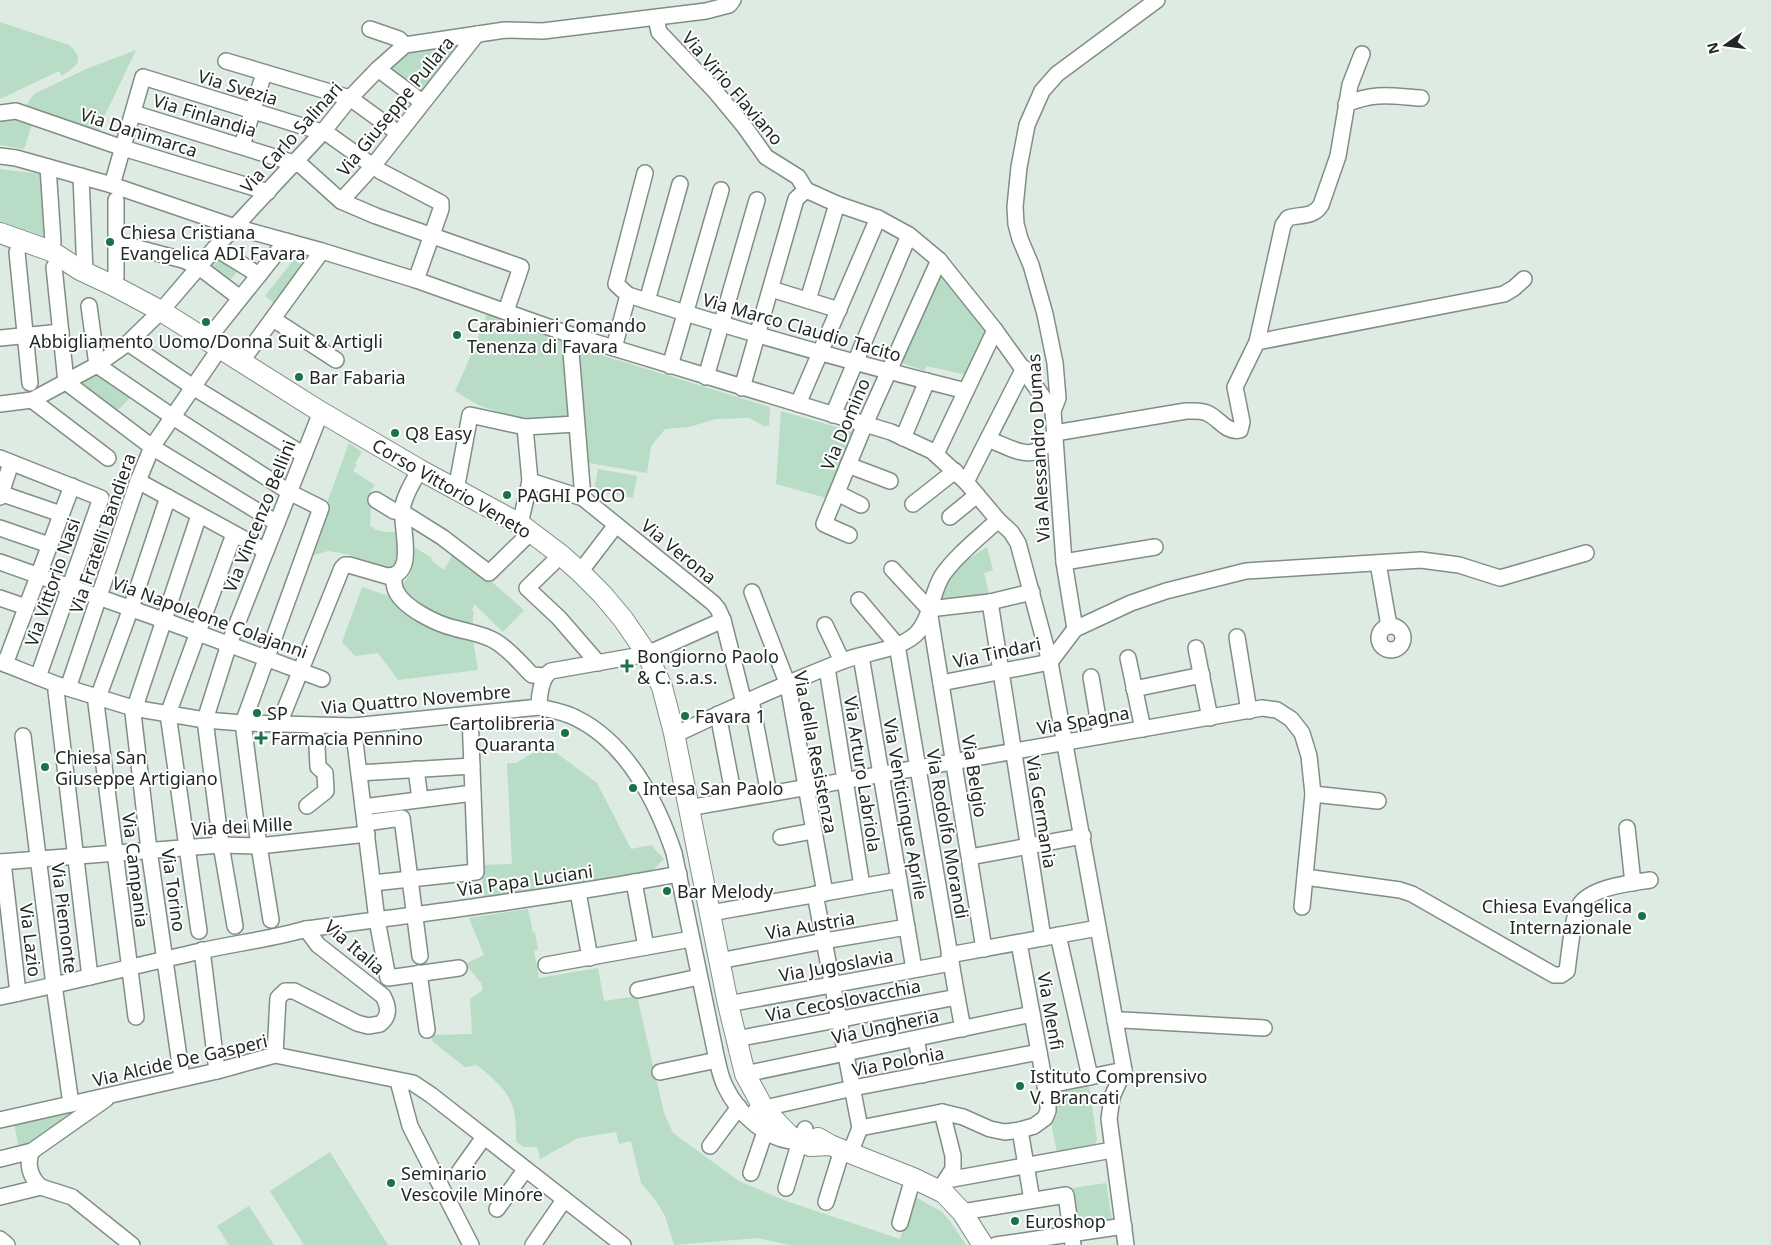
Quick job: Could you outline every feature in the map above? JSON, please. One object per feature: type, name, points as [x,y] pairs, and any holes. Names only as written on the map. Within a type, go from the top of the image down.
[{"type":"main road","name":"Corso Vittorio Veneto","points":[[0,233],[52,259],[112,285],[161,311],[321,412],[420,470],[526,528],[580,572],[623,619],[647,654],[658,675],[674,733],[719,961],[745,1074],[751,1112],[780,1127],[802,1135]]},
{"type":"main road","name":"Corso Vittorio Veneto","points":[[8,249],[52,259]]},
{"type":"main road","points":[[802,1135],[810,1146],[841,1149],[913,1178],[943,1185],[944,1193],[962,1212],[983,1245]]},
{"type":"street","points":[[370,29],[399,39],[405,45],[505,30],[543,31],[656,18],[706,11],[729,5],[733,0]]},
{"type":"street","name":"Via Alessandro Dumas","points":[[1075,629],[1064,562],[1053,411],[1058,398],[1053,354],[1045,314],[1031,265],[1016,224],[1019,167],[1027,125],[1042,91],[1057,74],[1157,0]]},
{"type":"street","name":"Via Virio Flaviano","points":[[656,18],[659,32],[715,91],[744,126],[766,157],[798,177],[806,190],[837,204],[878,218],[909,235],[939,260],[1024,368],[1053,411]]},
{"type":"street","name":"Via Giuseppe Pullara","points":[[340,201],[373,166],[477,34]]},
{"type":"street","name":"Via Carlo Salinari","points":[[32,400],[97,365],[128,342],[161,311],[215,248],[322,133],[350,98],[405,45]]},
{"type":"street","points":[[988,439],[1025,454],[1042,449],[1055,433],[1198,411],[1207,413],[1229,429],[1240,430],[1242,422],[1235,387],[1257,342],[1283,225],[1288,218],[1311,214],[1321,205],[1338,156],[1350,85],[1362,54]]},
{"type":"street","points":[[226,61],[350,98],[398,133]]},
{"type":"street","points":[[378,69],[422,102]]},
{"type":"street","points":[[242,146],[264,73]]},
{"type":"street","name":"Via Svezia","points":[[133,113],[144,77],[328,134],[373,166],[441,203],[433,235]]},
{"type":"street","points":[[1346,104],[1359,99],[1381,95],[1421,98]]},
{"type":"street","name":"Via Danimarca","points":[[0,112],[16,111],[123,148],[268,192]]},
{"type":"street","points":[[112,285],[116,277],[114,193],[123,148],[133,113]]},
{"type":"street","name":"Via Finlandia","points":[[133,113],[302,166],[340,201]]},
{"type":"street","points":[[0,156],[81,176],[114,193],[322,251],[416,280],[571,335],[891,432],[932,451],[955,471],[1017,540],[1050,662],[1124,1070],[1112,1097],[1109,1132],[1126,1245]]},
{"type":"street","points":[[48,167],[53,242],[52,259],[66,382],[152,447],[277,523]]},
{"type":"street","points":[[614,348],[628,295],[616,284],[645,173]]},
{"type":"street","points":[[81,176],[83,272]]},
{"type":"street","points":[[647,301],[680,184]]},
{"type":"street","points":[[670,366],[721,190]]},
{"type":"street","points":[[742,388],[796,199],[806,190]]},
{"type":"street","points":[[706,377],[757,200]]},
{"type":"street","points":[[340,201],[376,216],[521,268],[506,311]]},
{"type":"street","points":[[808,300],[837,204]]},
{"type":"street","points":[[798,404],[878,218]]},
{"type":"street","points":[[416,280],[433,235]]},
{"type":"street","points":[[832,415],[909,235]]},
{"type":"street","name":"Via Fratelli Bandiera","points":[[63,686],[100,597],[138,481],[152,447],[193,387],[214,344],[240,298],[286,241]]},
{"type":"street","points":[[115,242],[183,260],[199,267],[240,298]]},
{"type":"street","points":[[215,248],[258,275]]},
{"type":"street","points":[[8,249],[25,336],[30,383]]},
{"type":"street","points":[[241,362],[322,251]]},
{"type":"street","name":"Via Domino","points":[[849,535],[824,524],[865,424],[939,260]]},
{"type":"street","points":[[1257,342],[1504,294],[1524,279]]},
{"type":"street","points":[[771,288],[839,310]]},
{"type":"street","name":"Via Marco Claudio Tacito","points":[[628,295],[685,314],[888,372],[966,391]]},
{"type":"street","points":[[89,306],[97,365],[289,492],[321,508],[243,723],[271,920]]},
{"type":"street","points":[[272,319],[336,360]]},
{"type":"street","points":[[936,454],[995,330]]},
{"type":"street","points":[[0,338],[61,332]]},
{"type":"street","points":[[530,481],[583,498],[576,424],[571,335]]},
{"type":"street","points":[[128,342],[193,387],[304,454]]},
{"type":"street","points":[[966,482],[1024,368]]},
{"type":"street","points":[[903,438],[927,381]]},
{"type":"street","points":[[0,404],[32,400],[108,458]]},
{"type":"street","name":"Via Vincenzo Bellini","points":[[205,720],[229,644],[321,412]]},
{"type":"street","points":[[456,490],[470,415],[525,427],[576,424]]},
{"type":"street","points":[[376,500],[394,511],[402,512],[442,537],[489,573],[526,528],[530,481],[525,427]]},
{"type":"street","points":[[2,663],[26,607],[72,486],[6,461],[0,494],[61,514]]},
{"type":"street","points":[[848,465],[890,481]]},
{"type":"street","points":[[279,724],[344,566],[350,565],[387,576],[393,576],[402,568],[405,560],[402,512],[404,502],[420,470]]},
{"type":"street","points":[[913,504],[955,471]]},
{"type":"street","points":[[138,481],[266,552]]},
{"type":"street","name":"Via Vittorio Nasi","points":[[38,677],[101,498],[72,486]]},
{"type":"street","points":[[837,493],[861,505]]},
{"type":"street","points":[[950,517],[977,495]]},
{"type":"street","points":[[98,698],[131,608],[168,497]]},
{"type":"street","name":"Via Verona","points":[[583,498],[718,609],[748,702],[769,794]]},
{"type":"street","points":[[134,708],[199,515]]},
{"type":"street","points":[[674,733],[684,731],[718,714],[842,661],[897,645],[916,634],[926,620],[938,584],[950,566],[998,520]]},
{"type":"street","points":[[580,572],[616,525]]},
{"type":"street","points":[[0,528],[49,545]]},
{"type":"street","points":[[199,932],[168,714],[234,534]]},
{"type":"street","points":[[1064,562],[1155,547]]},
{"type":"street","points":[[1075,629],[1132,603],[1166,591],[1246,572],[1421,560],[1459,565],[1500,578],[1586,553]]},
{"type":"street","points":[[561,555],[527,588],[559,618],[598,664]]},
{"type":"street","name":"Via Napoleone Colajanni","points":[[0,562],[322,678]]},
{"type":"street","points":[[1378,563],[1389,626]]},
{"type":"street","points":[[892,569],[929,609]]},
{"type":"street","points":[[393,576],[399,596],[416,612],[451,628],[484,636],[495,641],[532,675],[545,676]]},
{"type":"street","name":"Via della Resistenza","points":[[752,592],[788,685],[813,831],[824,941],[860,1128]]},
{"type":"street","points":[[929,609],[990,602],[1032,592]]},
{"type":"street","points":[[0,598],[26,607]]},
{"type":"street","points":[[859,600],[897,645]]},
{"type":"street","name":"Via Germania","points":[[990,602],[1043,938]]},
{"type":"street","name":"Via Belgio","points":[[929,609],[984,949]]},
{"type":"street","points":[[723,620],[647,654],[552,671],[545,676],[539,698],[539,707],[577,718],[598,731],[628,763],[652,799],[668,836],[678,871],[717,1060],[726,1088],[751,1112],[756,1126],[765,1132],[784,1141],[802,1135]]},
{"type":"street","points":[[825,625],[842,661]]},
{"type":"street","name":"Via Tindari","points":[[941,683],[1050,662],[1075,629]]},
{"type":"street","points":[[1237,637],[1249,710]]},
{"type":"street","name":"Via Rodolfo Morandi","points":[[897,645],[963,1029]]},
{"type":"street","points":[[1196,648],[1210,718]]},
{"type":"street","name":"Via Venticinque Aprile","points":[[861,656],[914,969]]},
{"type":"street","points":[[1128,658],[1143,729]]},
{"type":"street","name":"Via Quattro Novembre","points":[[2,663],[98,698],[134,708],[205,720],[353,726],[539,707]]},
{"type":"street","name":"Via Arturo Labriola","points":[[827,668],[862,886]]},
{"type":"street","points":[[1134,689],[1202,675]]},
{"type":"street","points":[[1091,676],[1100,736]]},
{"type":"street","points":[[63,686],[57,699],[90,977]]},
{"type":"street","name":"Via Campania","points":[[98,698],[96,704],[136,1017]]},
{"type":"street","name":"Via Torino","points":[[134,708],[133,713],[149,850],[182,1078]]},
{"type":"street","name":"Via Spagna","points":[[688,808],[1249,710],[1262,708],[1277,710],[1291,719],[1302,733],[1309,756],[1313,794],[1302,907]]},
{"type":"street","points":[[718,714],[732,787]]},
{"type":"street","points":[[373,883],[476,872],[470,715]]},
{"type":"street","points":[[205,720],[221,845],[235,926]]},
{"type":"street","points":[[307,806],[326,791],[325,773],[311,769],[316,726]]},
{"type":"street","name":"Via Italia","points":[[275,1055],[278,998],[285,991],[294,991],[363,1025],[380,1024],[387,1015],[387,1005],[383,996],[318,945],[306,929],[377,920],[353,726]]},
{"type":"street","name":"Via Piemonte","points":[[23,736],[71,1104]]},
{"type":"street","points":[[359,773],[472,766]]},
{"type":"street","points":[[416,769],[420,799]]},
{"type":"street","points":[[363,807],[473,792]]},
{"type":"street","points":[[1313,794],[1378,800]]},
{"type":"street","name":"Via dei Mille","points":[[1,862],[221,845],[259,846],[366,828],[402,818],[410,879]]},
{"type":"street","points":[[1627,828],[1633,883]]},
{"type":"street","points":[[781,837],[813,831]]},
{"type":"street","points":[[970,857],[1082,836]]},
{"type":"street","name":"Via Lazio","points":[[1,862],[5,934],[15,970],[18,993]]},
{"type":"street","name":"Via Papa Luciani","points":[[377,920],[578,892],[634,882],[678,871]]},
{"type":"street","points":[[1304,877],[1400,890],[1412,894],[1558,976],[1567,971],[1578,908],[1581,903],[1589,896],[1617,886],[1650,880]]},
{"type":"street","points":[[410,879],[420,956]]},
{"type":"street","points":[[710,913],[899,880]]},
{"type":"street","points":[[634,882],[646,947]]},
{"type":"street","points":[[578,892],[590,958]]},
{"type":"street","points":[[377,920],[388,978],[459,968]]},
{"type":"street","name":"Via Austria","points":[[719,961],[907,927]]},
{"type":"street","name":"Via Jugoslavia","points":[[728,1004],[914,969],[984,949],[1098,928]]},
{"type":"street","points":[[0,997],[202,950],[287,935],[306,929]]},
{"type":"street","points":[[1058,935],[1090,1077]]},
{"type":"street","points":[[546,965],[691,938]]},
{"type":"street","name":"Via Menfi","points":[[1019,943],[1048,1111],[1045,1118],[1034,1126],[1020,1130]]},
{"type":"street","points":[[202,950],[217,1071]]},
{"type":"street","points":[[0,972],[15,970]]},
{"type":"street","points":[[419,973],[426,1030]]},
{"type":"street","points":[[638,990],[699,977]]},
{"type":"street","name":"Via Cecoslovacchia","points":[[736,1039],[838,1018],[956,997]]},
{"type":"street","name":"Via Ungheria","points":[[745,1074],[1032,1014]]},
{"type":"street","points":[[1115,1021],[1264,1028]]},
{"type":"street","points":[[916,1039],[923,1075]]},
{"type":"street","name":"Via Polonia","points":[[751,1112],[853,1088],[1039,1052]]},
{"type":"street","name":"Via Alcide De Gasperi","points":[[0,1120],[217,1071],[275,1055],[413,1083],[623,1245]]},
{"type":"street","points":[[660,1072],[717,1060]]},
{"type":"street","points":[[1045,1086],[1124,1070]]},
{"type":"street","points":[[398,1081],[410,1126],[471,1245]]},
{"type":"street","points":[[0,1159],[32,1151],[114,1094]]},
{"type":"street","points":[[710,1146],[751,1112]]},
{"type":"street","points":[[942,1112],[953,1156],[953,1169],[943,1185]]},
{"type":"street","points":[[826,1202],[841,1149],[860,1128],[942,1112],[963,1116],[990,1129],[1005,1132],[1020,1130],[1032,1200]]},
{"type":"street","points":[[751,1173],[765,1132]]},
{"type":"street","points":[[786,1188],[802,1135]]},
{"type":"street","points":[[459,1172],[484,1137]]},
{"type":"street","points":[[943,1185],[1026,1166],[1112,1150]]},
{"type":"street","points":[[32,1151],[29,1161],[30,1172],[40,1187]]},
{"type":"street","points":[[497,1209],[525,1170]]},
{"type":"street","points":[[900,1223],[913,1178]]},
{"type":"street","points":[[0,1197],[40,1187],[72,1197],[132,1245]]},
{"type":"street","points":[[962,1212],[1066,1195],[1072,1239]]},
{"type":"street","points":[[533,1245],[564,1200]]},
{"type":"street","points":[[996,1245],[1072,1239],[1124,1226]]},
{"type":"street","points":[[0,1240],[7,1245]]},
{"type":"green space","points":[[0,22],[69,45],[77,55],[78,62],[62,76],[59,71],[0,99]]},
{"type":"green space","points":[[462,39],[420,94],[385,66],[403,52]]},
{"type":"green space","points":[[136,50],[106,113],[99,133],[25,107],[34,94],[86,69]]},
{"type":"green space","points":[[17,119],[32,125],[24,149],[0,145],[0,122]]},
{"type":"green space","points":[[0,169],[48,175],[53,242],[0,222]]},
{"type":"green space","points":[[216,250],[241,267],[227,284],[207,268]]},
{"type":"green space","points":[[294,253],[300,257],[298,262],[302,266],[278,306],[265,296],[292,262],[288,259]]},
{"type":"green space","points":[[941,274],[990,331],[967,375],[926,366],[925,371],[899,362]]},
{"type":"green space","points":[[487,314],[564,342],[569,418],[526,421],[478,405],[455,391]]},
{"type":"green space","points":[[582,349],[770,407],[769,426],[764,426],[749,418],[716,419],[689,427],[665,429],[651,446],[647,473],[589,463],[577,353]]},
{"type":"green space","points":[[99,370],[132,396],[114,414],[78,386]]},
{"type":"green space","points":[[781,411],[857,433],[830,499],[776,484]]},
{"type":"green space","points":[[349,443],[362,452],[355,463],[357,465],[353,471],[375,485],[370,492],[377,497],[371,506],[370,526],[380,531],[400,532],[397,559],[395,564],[388,570],[347,554],[328,551],[307,557]]},
{"type":"green space","points":[[598,469],[637,476],[633,498],[594,491]]},
{"type":"green space","points":[[414,547],[432,558],[431,560],[444,570],[455,550],[524,610],[503,632],[474,604],[472,610],[474,612],[473,633],[478,670],[398,680],[378,653],[355,656],[342,642],[362,587],[389,596],[406,580],[412,570]]},
{"type":"green space","points":[[987,547],[993,570],[984,573],[989,594],[969,600],[939,602],[945,582],[958,566]]},
{"type":"green space","points":[[551,749],[597,783],[631,849],[651,845],[664,859],[651,872],[484,899],[481,865],[512,864],[507,763],[516,763],[538,750]]},
{"type":"green space","points":[[528,909],[538,950],[534,951],[539,978],[598,968],[604,1001],[637,996],[664,1113],[673,1133],[739,1181],[786,1201],[900,1239],[914,1196],[942,1212],[966,1245],[790,1245],[758,1238],[674,1245],[665,1216],[656,1201],[641,1183],[631,1141],[619,1144],[616,1132],[578,1138],[540,1159],[537,1147],[524,1147],[516,1142],[513,1106],[504,1090],[477,1065],[465,1067],[433,1042],[431,1035],[472,1034],[470,999],[483,990],[481,983],[465,964],[484,955],[469,918]]},
{"type":"green space","points":[[1089,1085],[1097,1140],[1095,1144],[1057,1153],[1051,1122],[1057,1115],[1053,1086]]},
{"type":"green space","points":[[70,1108],[72,1118],[19,1148],[14,1123]]},
{"type":"green space","points":[[330,1152],[388,1245],[304,1245],[270,1191]]},
{"type":"green space","points":[[1106,1183],[1112,1220],[1079,1227],[1073,1188]]},
{"type":"green space","points":[[249,1206],[274,1245],[229,1245],[217,1226]]},
{"type":"place","name":"Chiesa Cristiana Evangelica ADI Favara","points":[[110,242]]},
{"type":"place","name":"Abbigliamento Uomo/Donna Suit & Artigli","points":[[206,322]]},
{"type":"place","name":"Carabinieri Comando Tenenza di Favara","points":[[457,335]]},
{"type":"place","name":"Bar Fabaria","points":[[299,377]]},
{"type":"place","name":"Q8 Easy","points":[[395,433]]},
{"type":"place","name":"PAGHI POCO","points":[[507,495]]},
{"type":"place","name":"Bongiorno Paolo & C. s.a.s.","points":[[627,666]]},
{"type":"place","name":"SP","points":[[257,713]]},
{"type":"place","name":"Favara 1","points":[[685,716]]},
{"type":"place","name":"Cartolibreria Quaranta","points":[[565,733]]},
{"type":"place","name":"Farmacia Pennino","points":[[261,738]]},
{"type":"place","name":"Chiesa San Giuseppe Artigiano","points":[[45,767]]},
{"type":"place","name":"Intesa San Paolo","points":[[633,788]]},
{"type":"place","name":"Bar Melody","points":[[667,891]]},
{"type":"place","name":"Chiesa Evangelica Internazionale","points":[[1642,916]]},
{"type":"place","name":"Istituto Comprensivo V. Brancati","points":[[1020,1086]]},
{"type":"place","name":"Seminario Vescovile Minore","points":[[391,1183]]},
{"type":"place","name":"Euroshop","points":[[1015,1221]]}]
